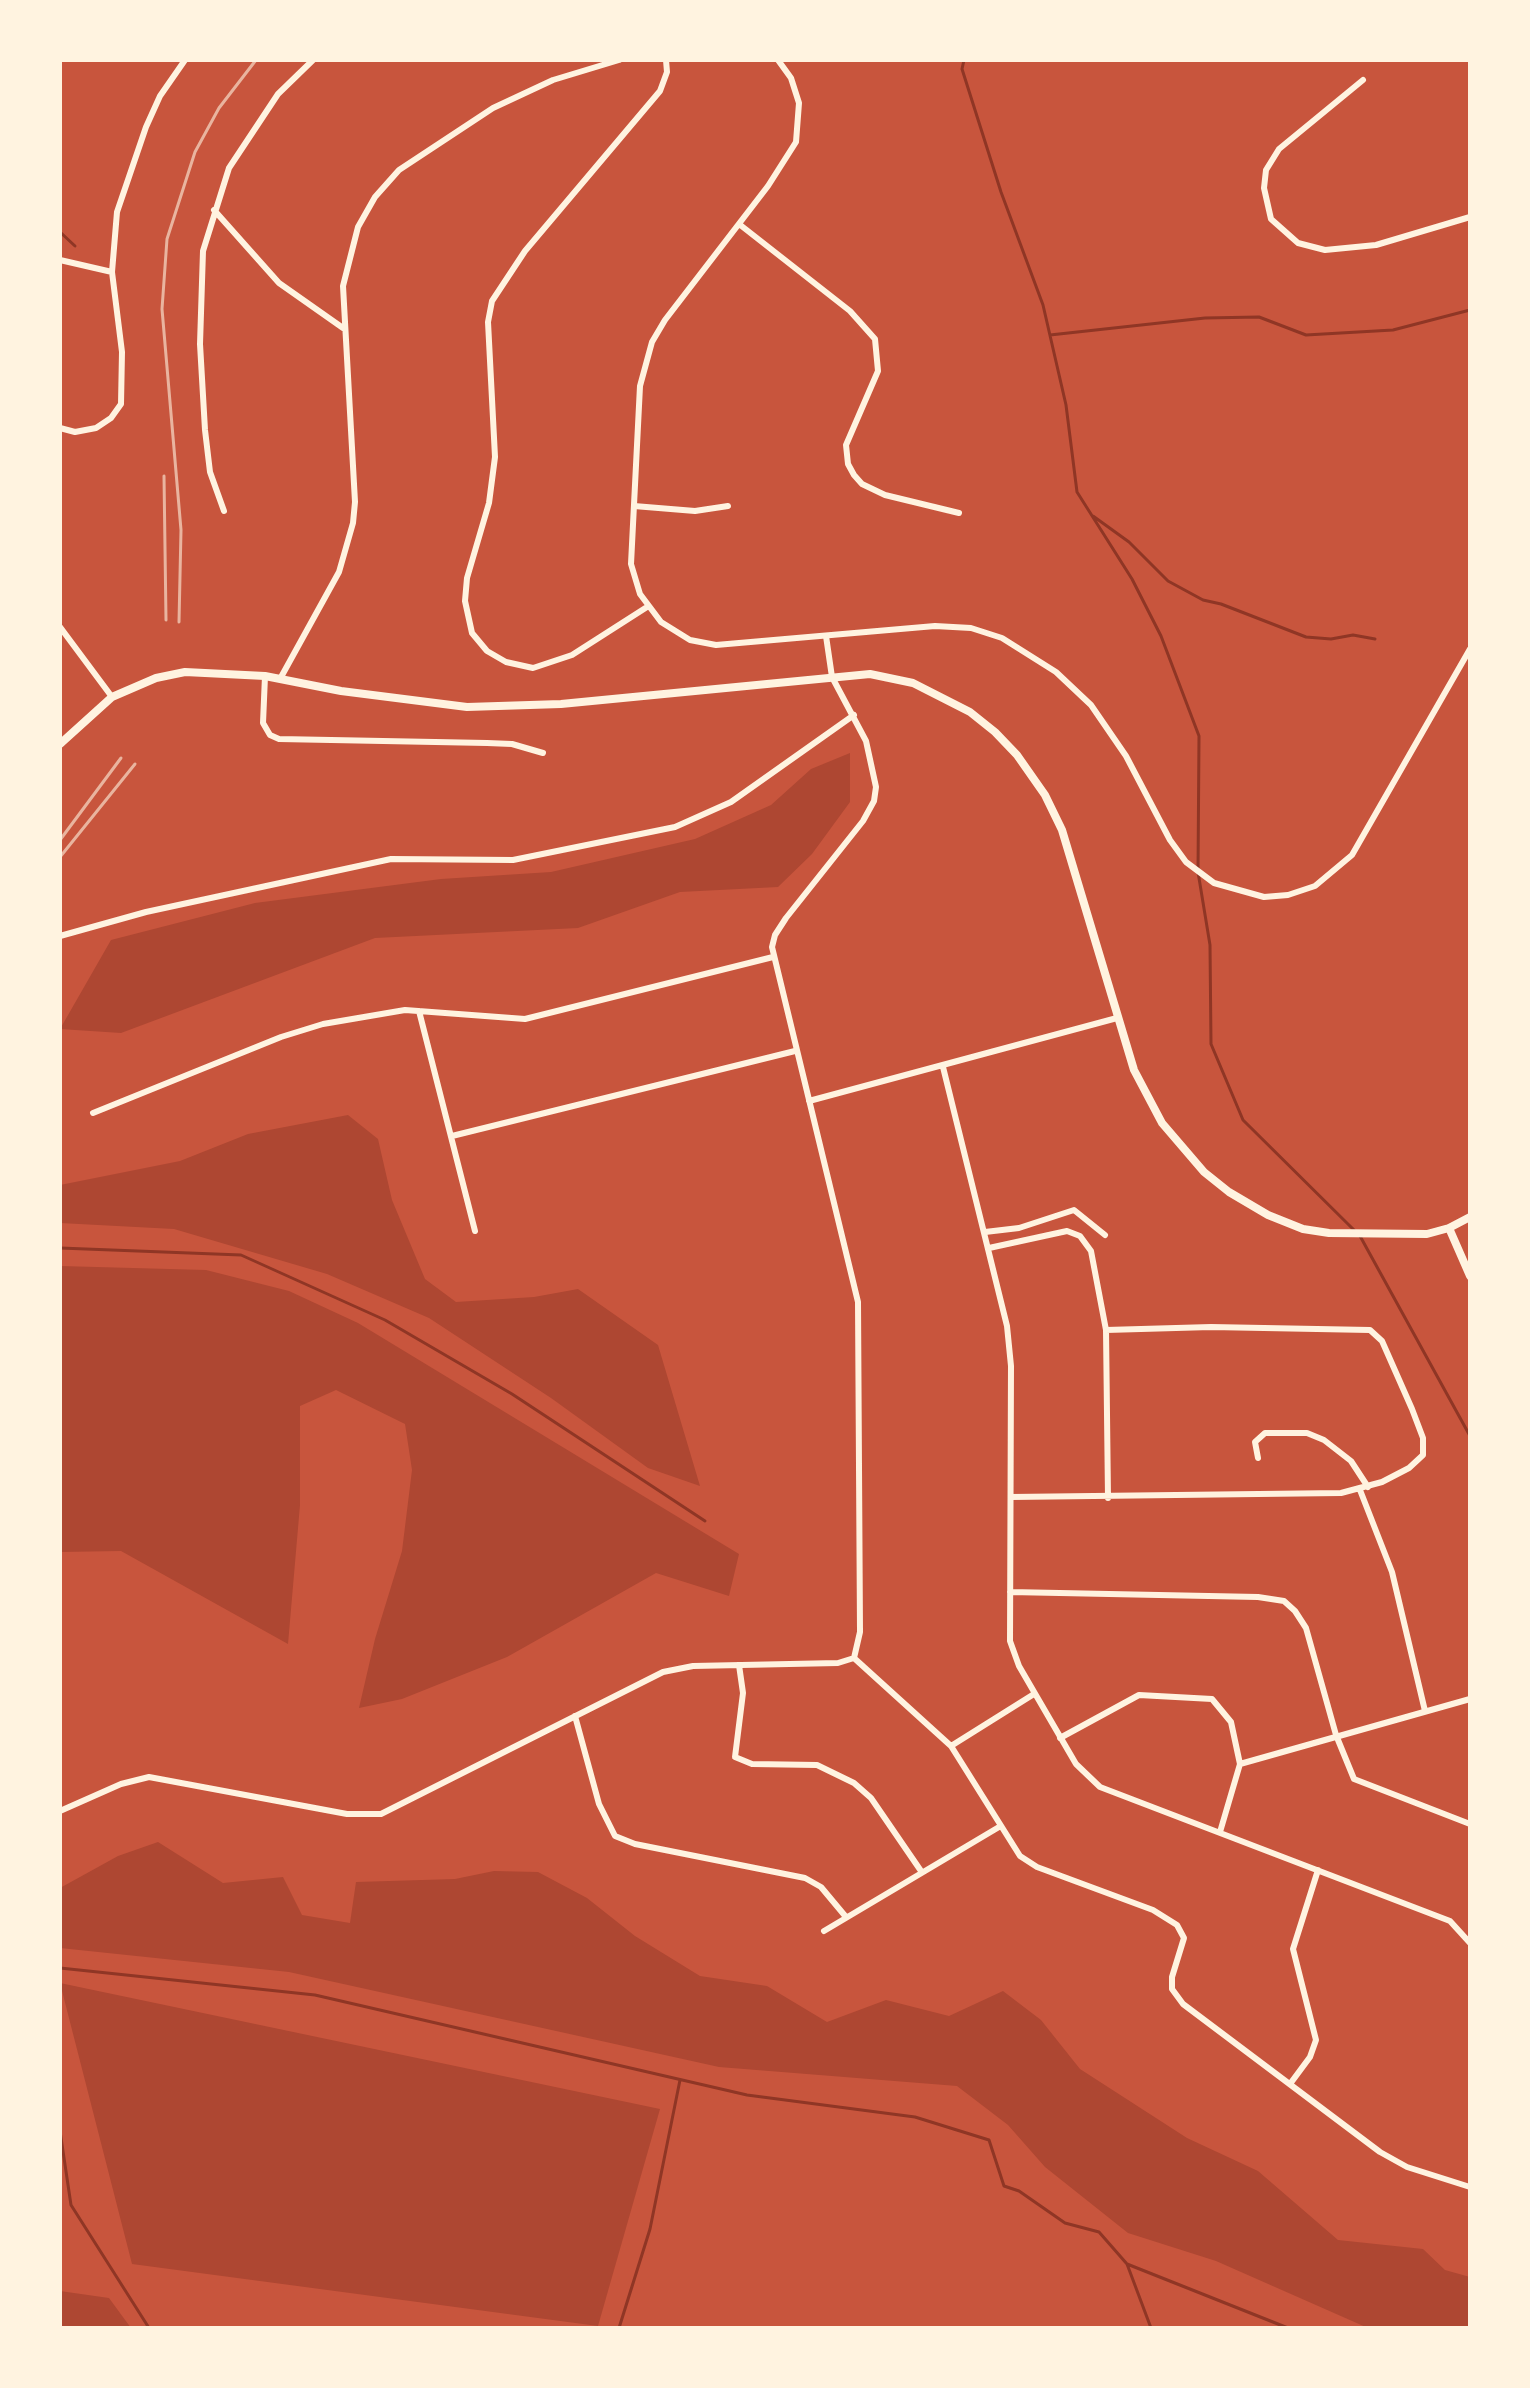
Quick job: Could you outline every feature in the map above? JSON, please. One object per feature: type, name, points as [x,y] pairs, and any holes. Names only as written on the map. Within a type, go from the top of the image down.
[{"type":"street","points":[[60,428],[75,432],[96,428],[111,418],[121,404],[122,352],[112,272],[117,212],[128,174],[160,96],[185,60]]},
{"type":"street","points":[[224,511],[210,472],[200,344],[203,251],[229,168],[278,94],[313,60]]},
{"type":"street","points":[[280,679],[339,572],[353,523],[355,502],[343,286],[358,227],[375,197],[399,170],[432,145],[531,89],[619,60]]},
{"type":"street","points":[[647,607],[572,655],[533,668],[506,662],[487,651],[472,633],[465,601],[467,578],[489,503],[495,457],[488,322],[492,301],[525,251],[652,101],[664,83],[666,60]]},
{"type":"street","points":[[778,60],[796,89],[800,127],[789,156],[652,342],[640,386],[631,564],[647,607],[675,632],[703,643],[731,645],[953,627],[986,632],[1017,645],[1056,672],[1091,705],[1126,756],[1170,840],[1186,862],[1214,883],[1264,897],[1315,886],[1352,855],[1470,649]]},
{"type":"street","points":[[1363,80],[1292,136],[1273,159],[1264,188],[1271,219],[1298,243],[1325,250],[1376,245],[1470,217]]},
{"type":"street","points":[[214,209],[279,283],[343,328]]},
{"type":"street","points":[[739,224],[850,311],[875,339],[878,371],[846,445],[848,464],[854,475],[862,484],[885,495],[959,513]]},
{"type":"street","points":[[60,260],[112,272]]},
{"type":"street","points":[[634,506],[695,511],[728,506]]},
{"type":"street","points":[[60,627],[63,638],[112,697]]},
{"type":"street","points":[[826,636],[832,677],[854,715],[873,771],[874,801],[863,821],[775,935],[773,957],[858,1302],[860,1632],[854,1658]]},
{"type":"street","points":[[60,744],[112,697],[156,678],[185,672],[265,676],[413,702],[511,707],[870,674],[913,683],[970,712],[1017,755],[1045,795],[1062,830],[1134,1070],[1162,1123],[1204,1172],[1242,1200],[1303,1229],[1399,1236],[1449,1228],[1470,1217]]},
{"type":"street","points":[[265,676],[263,723],[265,731],[279,739],[500,744],[543,753]]},
{"type":"street","points":[[60,936],[146,912],[391,859],[513,860],[661,831],[731,802],[854,715]]},
{"type":"street","points":[[93,1113],[303,1029],[390,1011],[525,1019],[773,957]]},
{"type":"street","points":[[419,1011],[475,1231]]},
{"type":"street","points":[[809,1101],[1117,1018]]},
{"type":"street","points":[[452,1136],[795,1051]]},
{"type":"street","points":[[943,1067],[989,1248],[1009,1346],[1013,1655],[1060,1738],[1083,1774],[1100,1787],[1450,1921],[1470,1943]]},
{"type":"street","points":[[985,1232],[1019,1228],[1074,1210],[1105,1235]]},
{"type":"street","points":[[1449,1228],[1470,1275]]},
{"type":"street","points":[[989,1248],[1067,1231],[1080,1236],[1091,1251],[1106,1330],[1108,1498]]},
{"type":"street","points":[[1470,1264],[1470,1275]]},
{"type":"street","points":[[1011,1497],[1108,1498],[1360,1490],[1409,1468],[1423,1455],[1425,1447],[1389,1353],[1370,1330],[1226,1327],[1106,1330]]},
{"type":"street","points":[[1258,1458],[1255,1442],[1265,1433],[1307,1433],[1324,1440],[1351,1461],[1368,1487]]},
{"type":"street","points":[[1360,1490],[1392,1572],[1425,1711]]},
{"type":"street","points":[[1010,1592],[1258,1597],[1284,1601],[1306,1628],[1348,1771],[1360,1783],[1470,1824]]},
{"type":"street","points":[[60,1811],[121,1784],[149,1777],[347,1814],[381,1814],[663,1672],[693,1666],[838,1663],[854,1658]]},
{"type":"street","points":[[854,1658],[951,1746],[1012,1847],[1028,1862],[1169,1917],[1184,1938],[1172,1977],[1176,1996],[1397,2163],[1470,2187]]},
{"type":"street","points":[[739,1665],[743,1693],[735,1757],[743,1763],[829,1768],[854,1783],[871,1798],[921,1871]]},
{"type":"street","points":[[951,1746],[1034,1694]]},
{"type":"street","points":[[1060,1738],[1139,1695],[1204,1697],[1218,1703],[1231,1722],[1240,1764],[1220,1832]]},
{"type":"street","points":[[1240,1764],[1470,1699]]},
{"type":"street","points":[[575,1716],[599,1804],[615,1836],[635,1844],[805,1878],[821,1887],[846,1917]]},
{"type":"street","points":[[824,1931],[999,1827]]},
{"type":"street","points":[[1290,2084],[1310,2057],[1316,2040],[1293,1949],[1318,1870]]},
{"type":"shaded area","points":[[850,753],[850,802],[812,854],[778,887],[680,892],[578,928],[375,938],[121,1033],[60,1029],[111,940],[255,903],[441,879],[551,872],[695,839],[771,805],[811,769]]},
{"type":"shaded area","points":[[348,1115],[378,1139],[392,1200],[425,1279],[456,1302],[534,1297],[578,1289],[658,1345],[700,1486],[648,1468],[551,1398],[429,1318],[327,1274],[174,1229],[60,1223],[60,1185],[180,1161],[248,1134]]},
{"type":"shaded area","points":[[60,1266],[206,1270],[289,1291],[358,1323],[739,1554],[729,1596],[656,1573],[507,1657],[402,1699],[359,1708],[375,1639],[402,1551],[412,1470],[405,1424],[336,1390],[300,1406],[300,1505],[288,1644],[121,1551],[60,1552]]},
{"type":"shaded area","points":[[158,1842],[223,1883],[283,1877],[302,1915],[350,1923],[356,1882],[455,1879],[494,1871],[538,1872],[587,1898],[635,1936],[700,1976],[767,1986],[827,2022],[886,2000],[949,2016],[1003,1991],[1041,2020],[1080,2069],[1187,2138],[1258,2171],[1338,2240],[1423,2249],[1445,2270],[1470,2277],[1470,2328],[1368,2328],[1216,2261],[1128,2233],[1045,2167],[1008,2125],[957,2086],[719,2067],[289,1972],[60,1948],[60,1888],[118,1856]]},
{"type":"shaded area","points":[[60,1983],[660,2109],[598,2326],[132,2264]]},
{"type":"shaded area","points":[[60,2291],[109,2298],[131,2328],[60,2328]]},
{"type":"waterway","points":[[964,60],[962,69],[1001,192],[1043,305],[1066,405],[1077,492],[1132,579],[1161,636],[1199,736],[1198,872],[1210,945],[1211,1044],[1243,1120],[1354,1230]]},
{"type":"waterway","points":[[60,232],[75,246]]},
{"type":"waterway","points":[[1050,335],[1205,318],[1259,317],[1306,335],[1393,330],[1470,310]]},
{"type":"waterway","points":[[1093,516],[1129,542],[1168,581],[1203,600],[1306,637],[1331,639],[1353,635],[1375,639]]},
{"type":"waterway","points":[[1360,1236],[1470,1436]]},
{"type":"waterway","points":[[60,1248],[241,1255],[385,1320],[512,1394],[705,1521]]},
{"type":"waterway","points":[[60,1968],[315,1995],[747,2095],[915,2117],[989,2140],[1004,2186],[1019,2191],[1065,2223],[1099,2232],[1127,2264],[1288,2328]]},
{"type":"waterway","points":[[619,2328],[650,2229],[680,2080]]},
{"type":"waterway","points":[[60,2131],[71,2205],[149,2328]]},
{"type":"waterway","points":[[1127,2264],[1151,2328]]},
{"type":"railway","points":[[179,622],[181,530],[162,309],[167,239],[195,152],[219,108],[256,60]]},
{"type":"railway","points":[[164,476],[166,620]]},
{"type":"railway","points":[[60,840],[121,758]]},
{"type":"railway","points":[[60,857],[135,764]]}]
